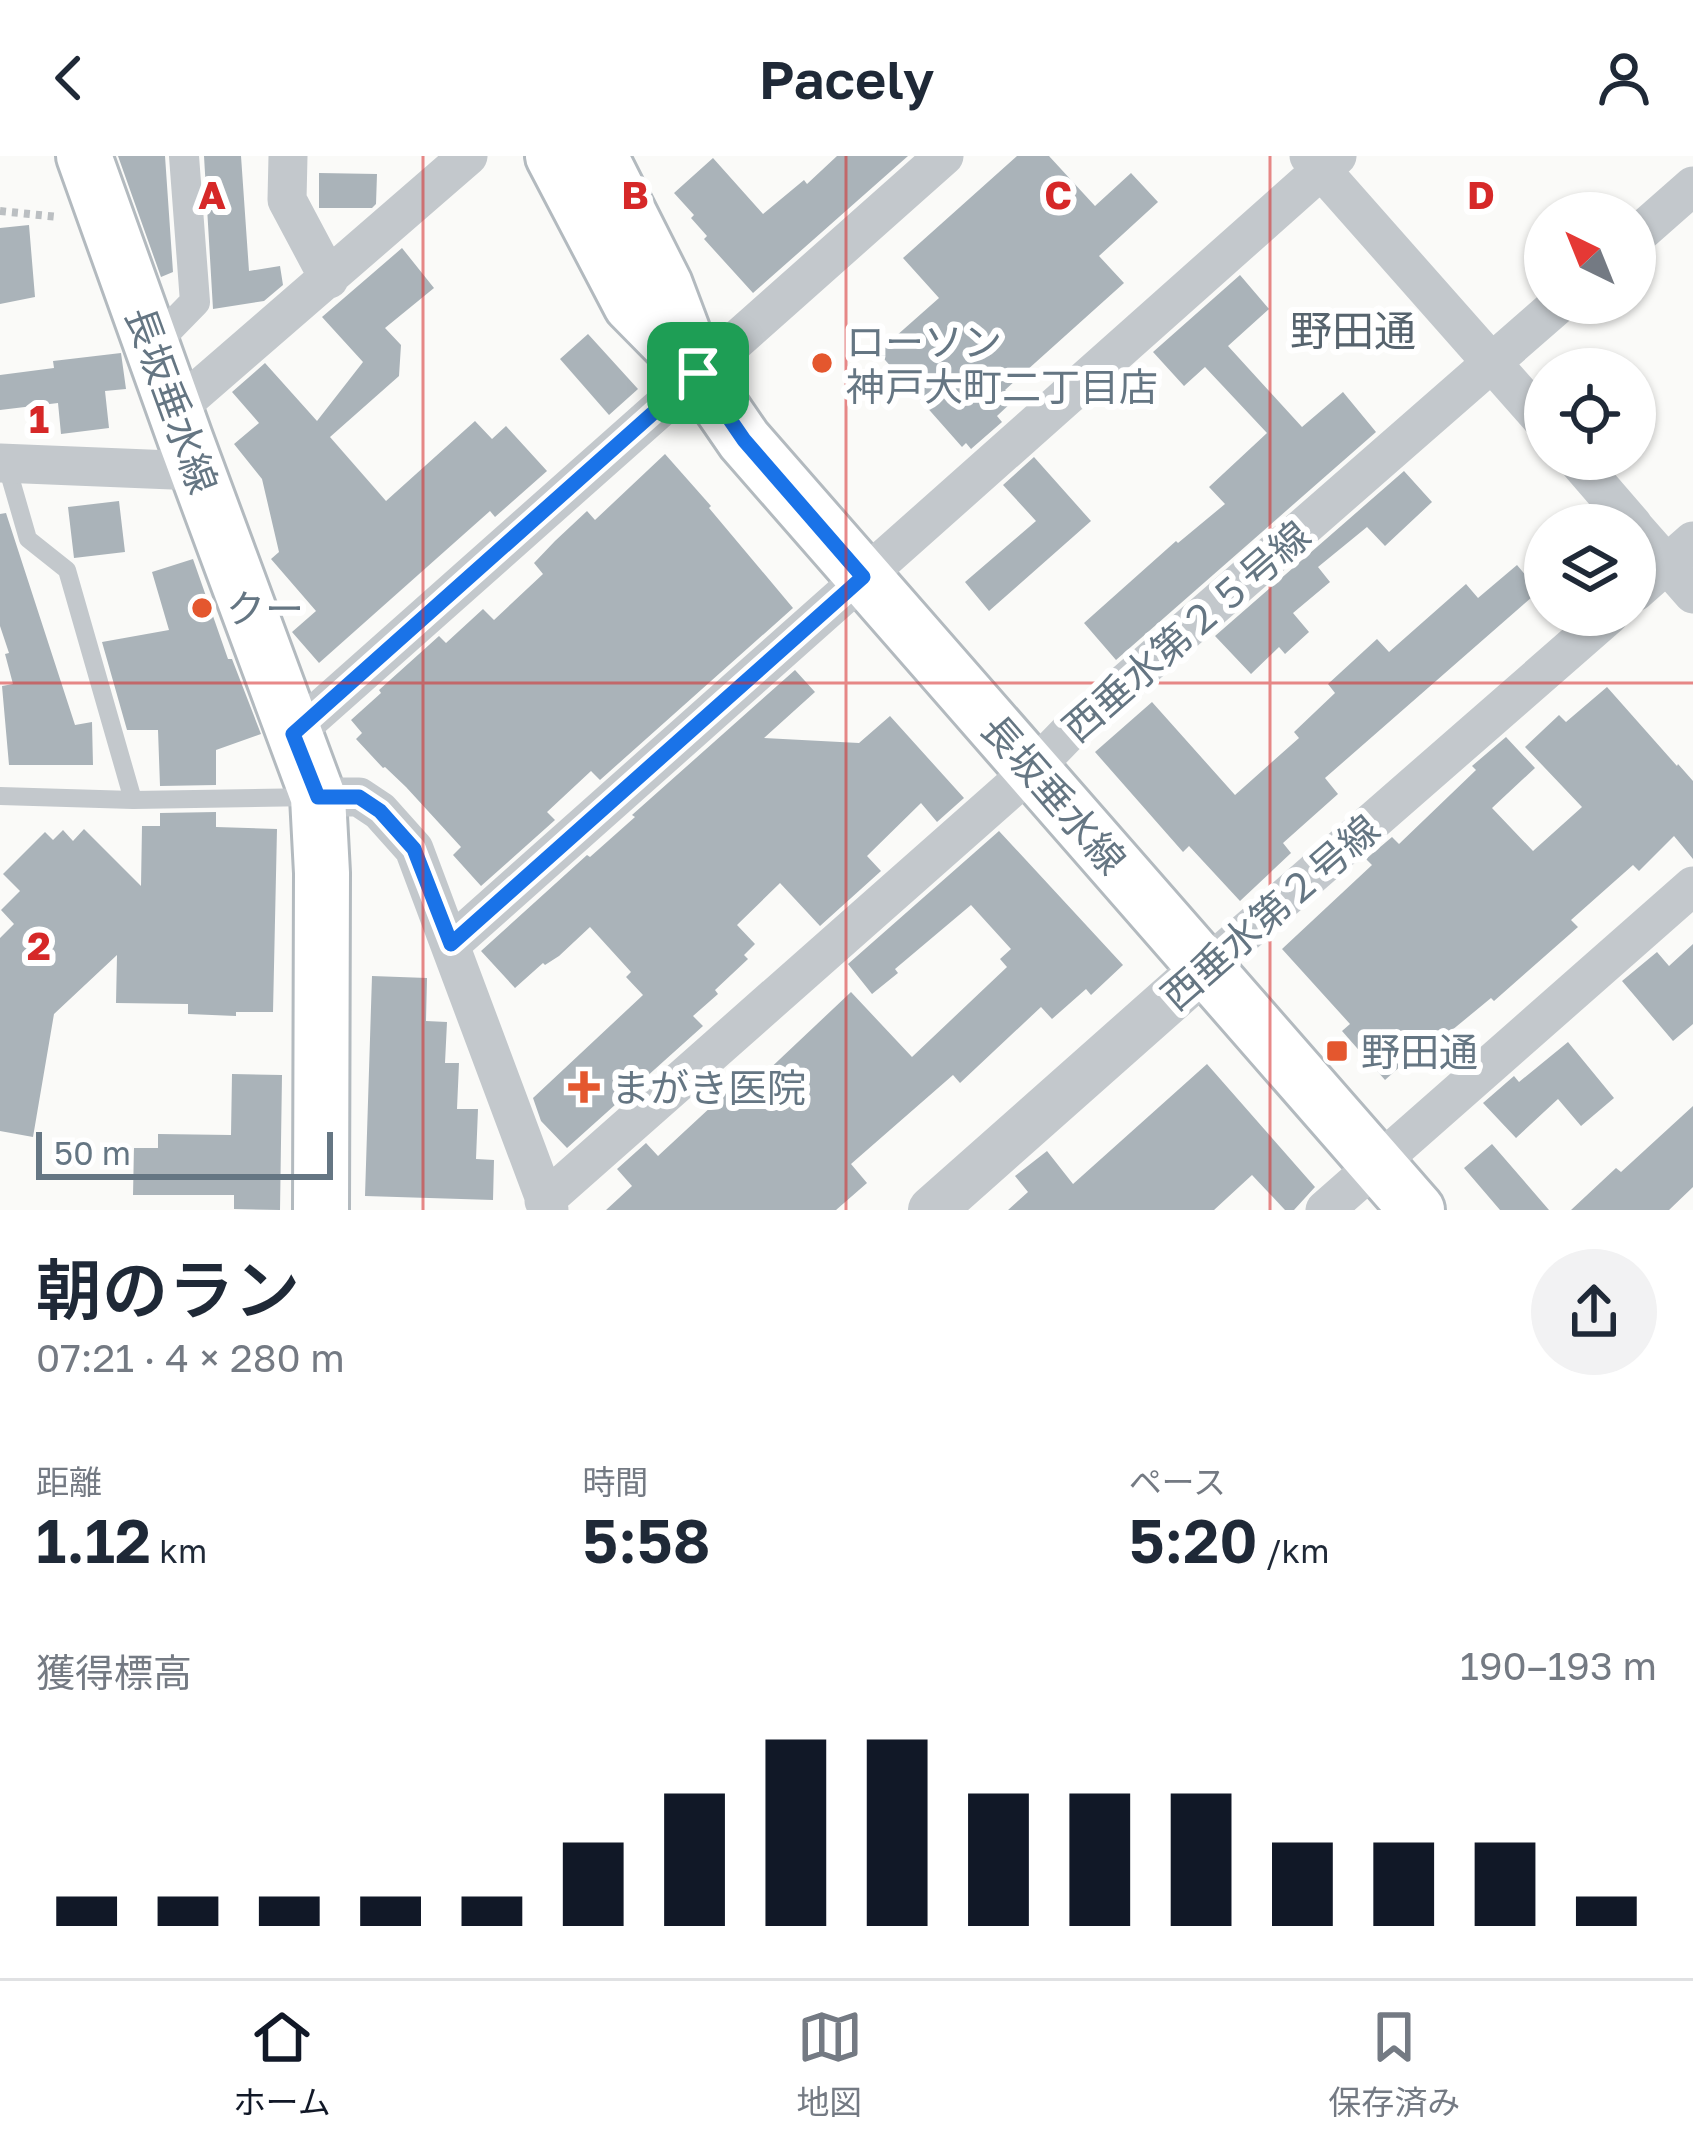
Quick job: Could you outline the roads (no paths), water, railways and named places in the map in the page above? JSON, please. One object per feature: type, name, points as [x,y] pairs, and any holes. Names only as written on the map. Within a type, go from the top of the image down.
[{"type":"main road","name":"長坂垂水線","points":[[85,156],[318,797],[321,1210]]},
{"type":"main road","name":"長坂垂水線","points":[[553,156],[632,305],[698,373],[744,440],[1417,1210]]},
{"type":"main road","name":"長坂垂水線","points":[[600,156],[665,285],[698,373]]},
{"type":"street","points":[[152,346],[195,302],[184,156]]},
{"type":"street","points":[[288,156],[287,200],[328,279]]},
{"type":"street","points":[[175,410],[469,156]]},
{"type":"street","points":[[293,734],[944,156]]},
{"type":"street","points":[[451,944],[1322,160],[1524,398]]},
{"type":"street","points":[[1656,219],[1693,186]]},
{"type":"street","name":"西垂水第２５号線","points":[[547,1205],[1034,769],[1067,734],[1536,324]]},
{"type":"street","points":[[3,463],[197,471]]},
{"type":"street","points":[[1594,480],[1615,504]]},
{"type":"street","points":[[1656,544],[1684,566],[1656,581]]},
{"type":"street","name":"西垂水第２号線","points":[[932,1210],[1585,636]]},
{"type":"street","points":[[318,797],[359,797],[380,811],[414,849],[547,1205]]},
{"type":"street","points":[[1325,1210],[1693,886]]},
{"type":"lane","points":[[3,463],[28,538],[67,570],[133,800]]},
{"type":"lane","points":[[0,796],[318,797]]},
{"type":"place","name":"ローソン 神戸大町二丁目店","points":[[822,363]]},
{"type":"place","name":"クー","points":[[202,608]]},
{"type":"place","name":"野田通","points":[[1337,1051]]},
{"type":"place","name":"まがき医院","points":[[584,1087]]},
{"type":"district","name":"野田通","points":[[1353,330]]}]
